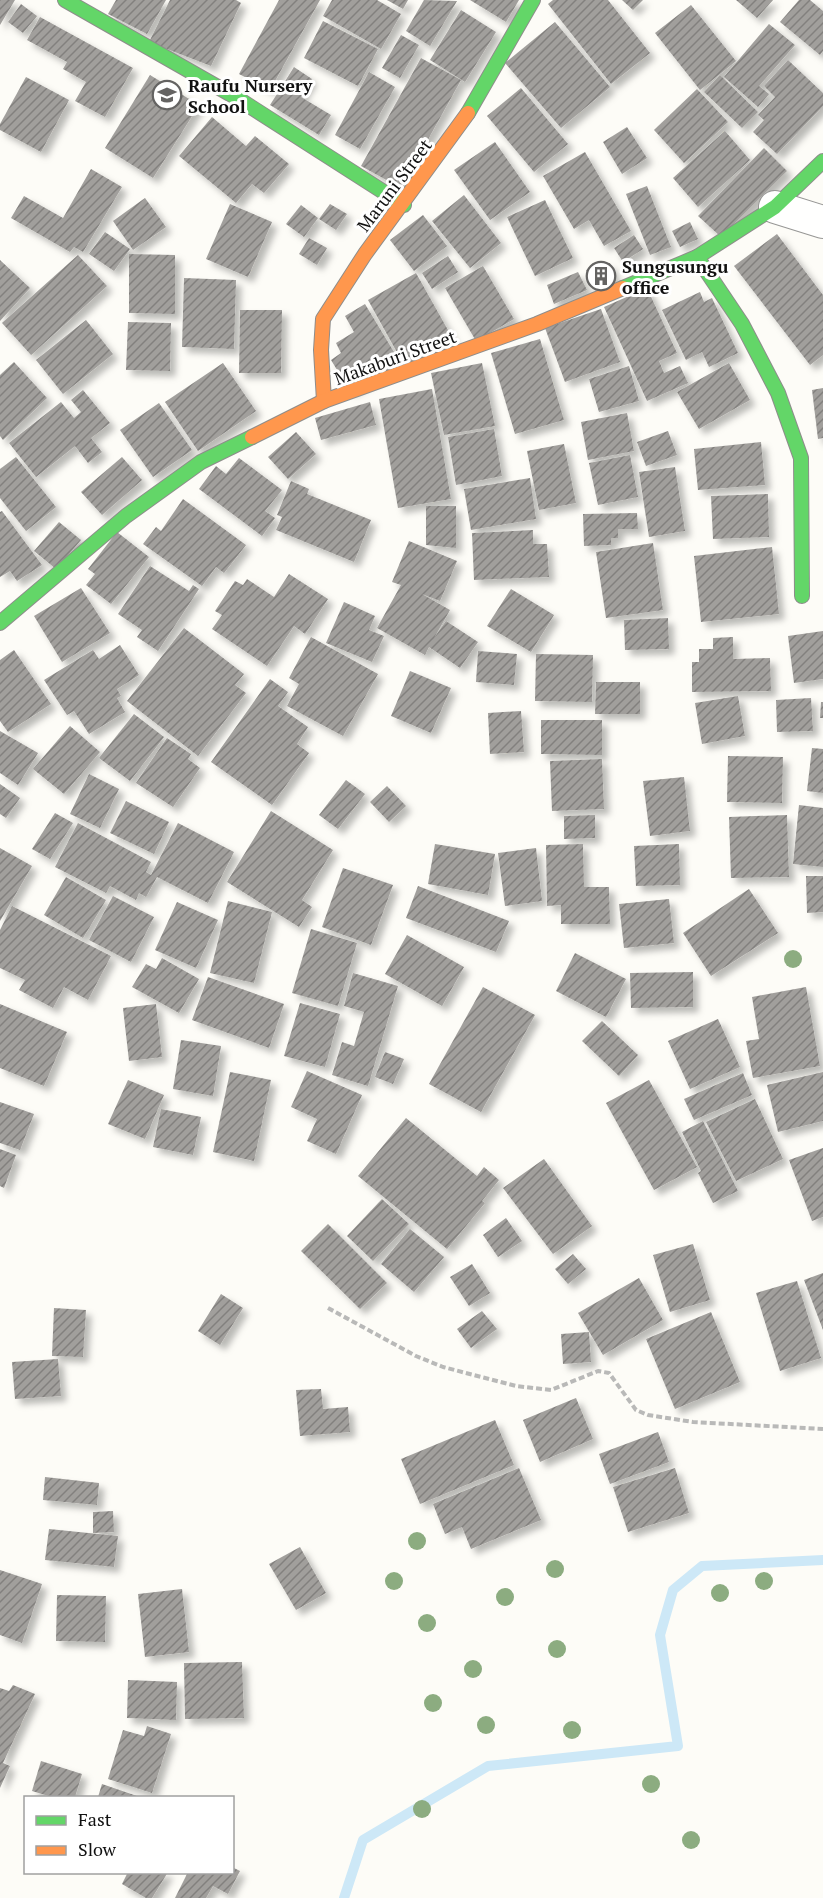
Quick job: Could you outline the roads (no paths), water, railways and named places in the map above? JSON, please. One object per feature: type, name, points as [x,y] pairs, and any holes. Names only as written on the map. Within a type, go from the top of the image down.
[{"type":"street","points":[[64,0],[229,94],[404,205]]},
{"type":"street","name":"Maruni Street","points":[[324,401],[321,350],[323,319],[365,254],[404,205],[463,123],[533,0]]},
{"type":"street","name":"Makaburi Street","points":[[0,623],[159,490],[235,443],[324,401],[537,324],[697,257],[775,207],[823,161]]},
{"type":"street","points":[[775,207],[823,222]]},
{"type":"street","points":[[697,257],[741,324],[778,393],[801,458],[802,596]]},
{"type":"waterway","points":[[344,1898],[363,1840],[488,1766],[678,1746],[660,1635],[673,1590],[702,1566],[823,1560]]},
{"type":"place","name":"Raufu Nursery School","points":[[167,95]]},
{"type":"place","name":"Sungusungu office","points":[[601,276]]}]
